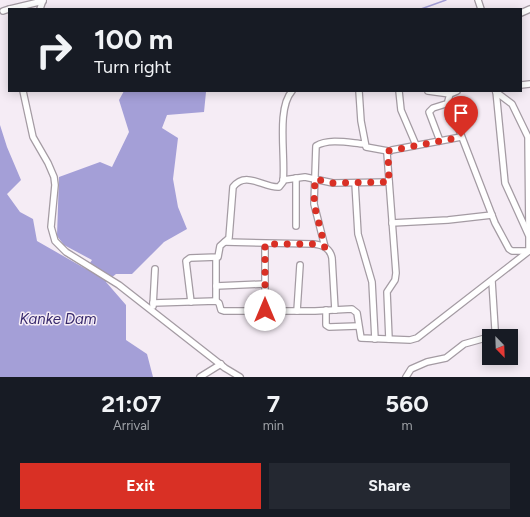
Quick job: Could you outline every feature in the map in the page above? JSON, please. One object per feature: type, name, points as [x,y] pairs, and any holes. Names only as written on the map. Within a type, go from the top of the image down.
[{"type":"street","points":[[14,8],[43,0]]},
{"type":"street","points":[[23,92],[33,137],[54,177],[52,234],[60,247],[119,285],[240,377]]},
{"type":"street","points":[[291,92],[287,97],[285,109],[283,180],[279,187],[270,187],[252,180],[240,181],[235,184],[231,191],[228,238],[220,246],[218,257],[216,258],[216,301],[219,303],[221,310],[355,310],[361,338],[410,340],[417,338],[529,251]]},
{"type":"street","points":[[359,92],[360,121],[364,144],[368,149],[388,151],[461,137]]},
{"type":"street","points":[[399,92],[401,110],[416,145]]},
{"type":"street","points":[[435,92],[450,94],[455,92]]},
{"type":"street","points":[[496,92],[505,183],[529,236]]},
{"type":"street","points":[[497,92],[512,104],[528,137],[529,251]]},
{"type":"street","points":[[450,94],[448,97],[449,104],[461,137],[492,215],[509,249],[512,251],[529,251]]},
{"type":"street","points":[[440,141],[429,112],[433,108],[449,104]]},
{"type":"street","points":[[325,247],[314,204],[315,149],[318,145],[343,142],[364,144]]},
{"type":"street","points":[[388,151],[396,278],[387,292],[389,339]]},
{"type":"street","points":[[283,180],[296,178],[315,179],[333,183],[389,182]]},
{"type":"street","points":[[296,178],[296,226]]},
{"type":"street","points":[[355,183],[360,243],[372,282],[375,339]]},
{"type":"street","points":[[392,223],[448,220],[492,215]]},
{"type":"street","points":[[225,242],[314,244],[325,247],[331,253],[332,258],[335,310]]},
{"type":"street","points":[[265,244],[265,310]]},
{"type":"street","points":[[191,302],[186,266],[187,259],[216,258]]},
{"type":"street","points":[[297,311],[300,265]]},
{"type":"street","points":[[153,310],[155,270]]},
{"type":"street","points":[[492,280],[495,329]]},
{"type":"street","points":[[216,286],[265,284]]},
{"type":"street","points":[[153,304],[216,301]]},
{"type":"street","points":[[326,310],[326,325],[329,327],[358,326]]},
{"type":"street","points":[[406,377],[411,369],[427,362],[446,358],[464,344],[482,338]]},
{"type":"street","points":[[200,377],[221,364]]},
{"type":"water","name":"Kanke Dam","points":[[123,92],[206,92],[204,112],[167,115],[162,128],[178,138],[173,179],[178,207],[187,229],[164,242],[132,274],[116,274],[106,282],[126,305],[126,340],[147,354],[153,377],[0,377],[0,125],[7,147],[21,180],[7,194],[20,212],[33,219],[37,241],[86,269],[92,260],[64,245],[57,236],[59,177],[100,162],[112,167],[129,132],[119,100]]},
{"type":"waterway","points":[[424,8],[446,0]]},
{"type":"route","points":[[265,310],[265,244],[314,244],[325,247],[315,211],[315,179],[333,183],[389,182],[388,151],[461,137]]}]
